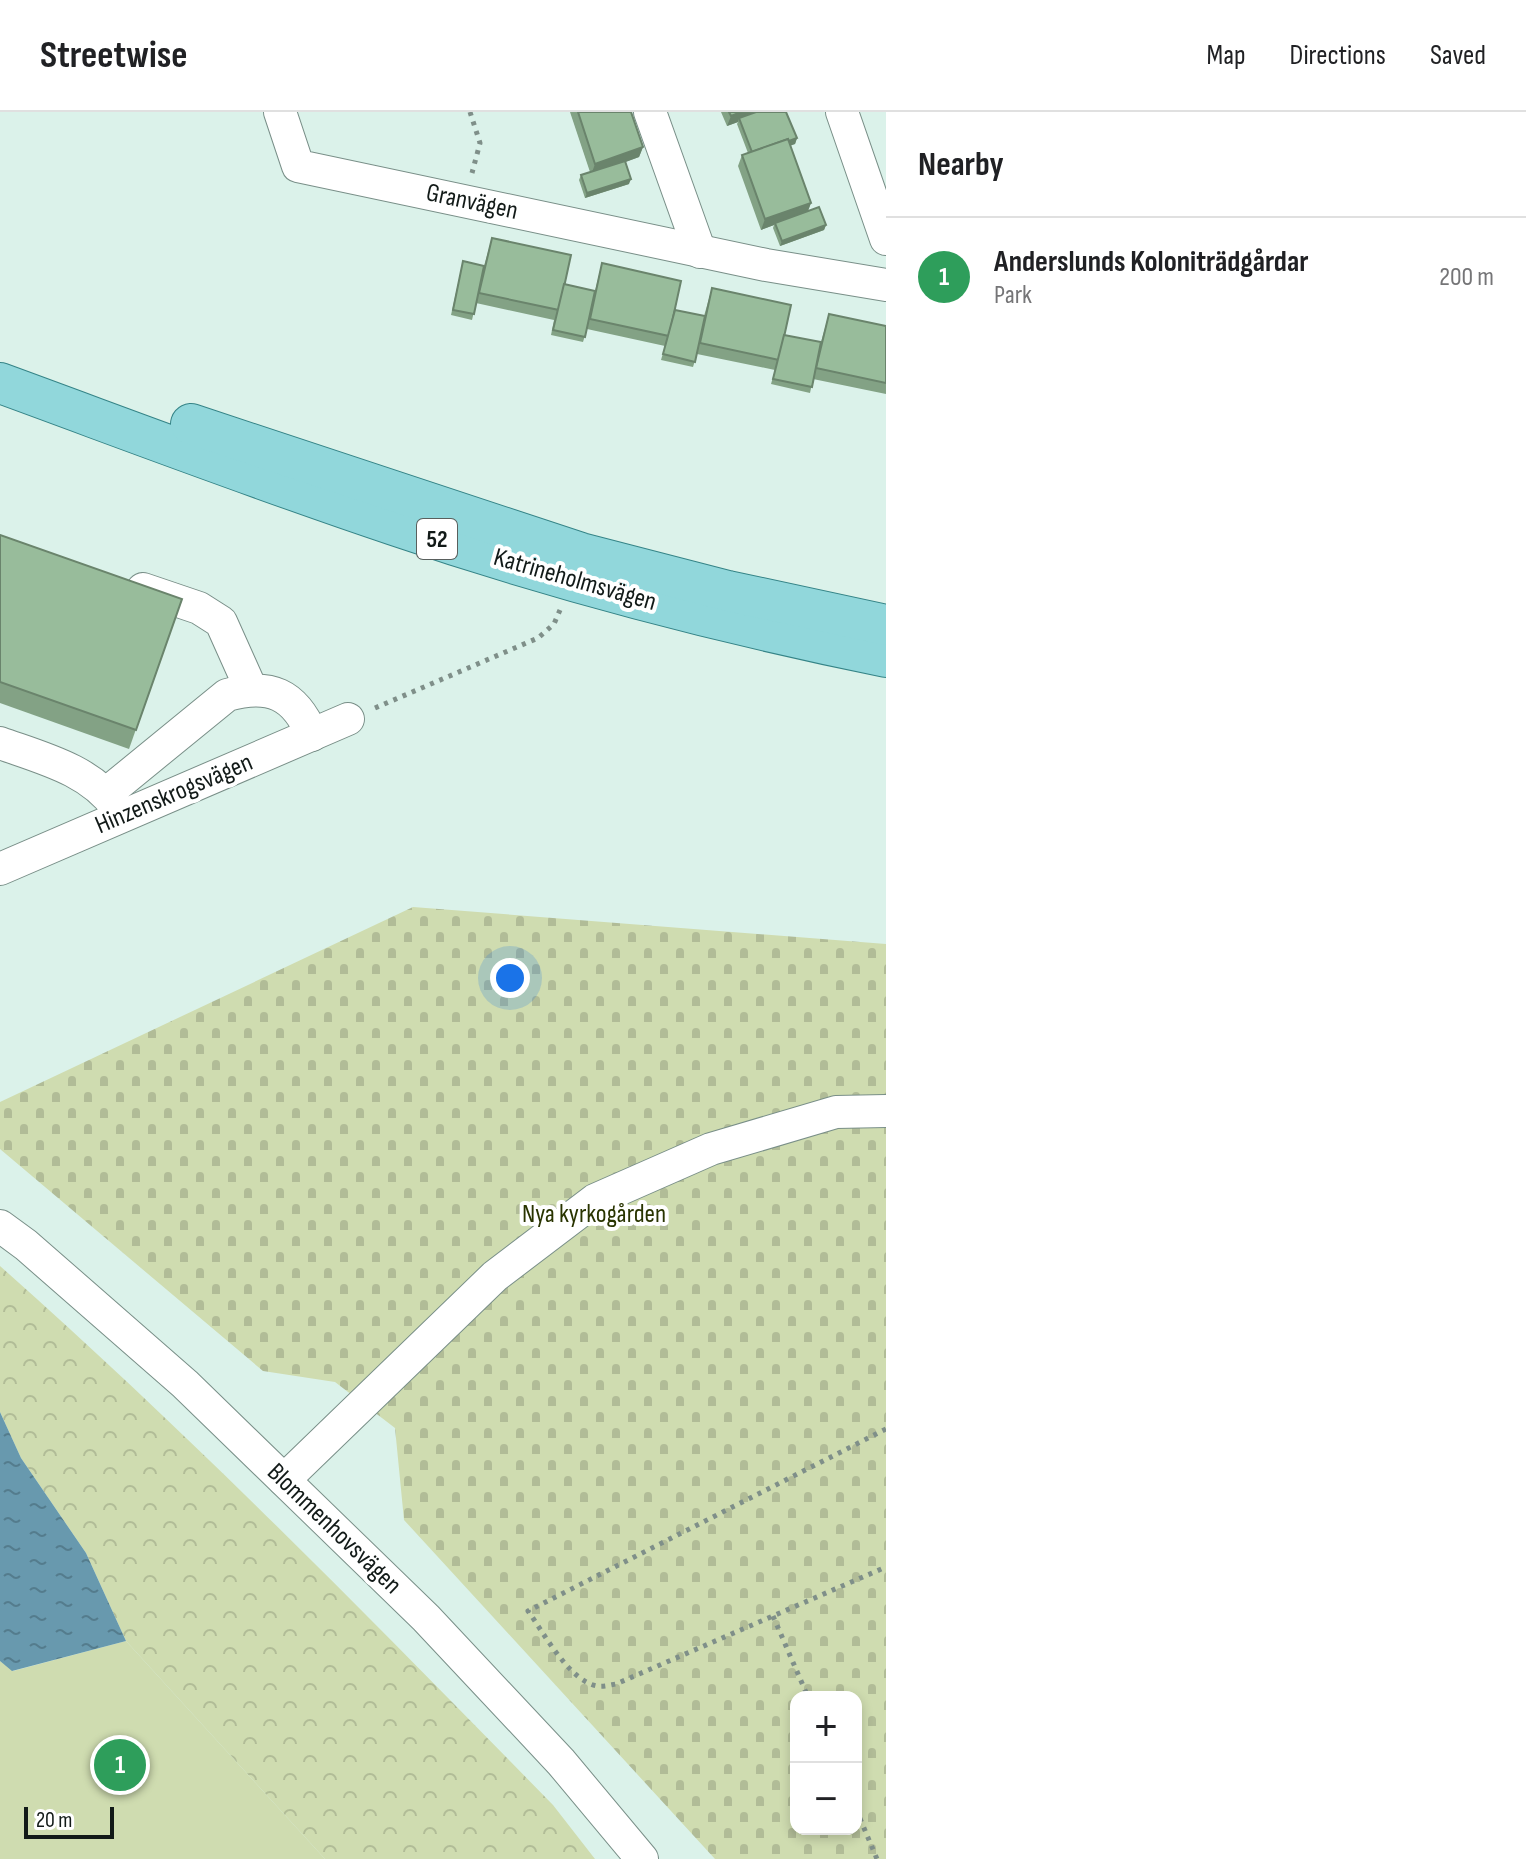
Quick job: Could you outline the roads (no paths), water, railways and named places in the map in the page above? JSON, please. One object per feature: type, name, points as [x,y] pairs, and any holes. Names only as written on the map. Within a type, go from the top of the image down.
[{"type":"main road","name":"Katrineholmsvägen","points":[[0,358],[388,491],[581,553],[728,591],[886,625]]},
{"type":"main road","name":"Katrineholmsvägen","points":[[0,383],[394,526],[573,581],[723,621],[886,657]]},
{"type":"street","name":"Granvägen","points":[[280,112],[298,166],[700,252],[886,285]]},
{"type":"street","points":[[650,112],[700,252]]},
{"type":"street","points":[[842,112],[886,239]]},
{"type":"street","points":[[114,579],[199,608],[221,622],[251,689]]},
{"type":"street","points":[[0,743],[72,770],[115,804],[227,695],[251,689],[274,693],[294,702],[303,713],[312,735]]},
{"type":"street","name":"Hinzenskrogsvägen","points":[[0,869],[115,804],[312,735],[348,719]]},
{"type":"street","points":[[284,1480],[495,1276],[595,1200],[711,1149],[836,1112],[886,1111]]},
{"type":"street","name":"Blommenhovsvägen","points":[[0,1226],[26,1245],[185,1384],[426,1618],[561,1762],[642,1859]]},
{"type":"water","points":[[0,1412],[21,1458],[86,1553],[126,1641],[12,1671],[0,1661]]},
{"type":"place","name":"Anderslunds Koloniträdgårdar","points":[[120,1765]]},
{"type":"park label","name":"Nya kyrkogården","points":[[594,1214]]}]
